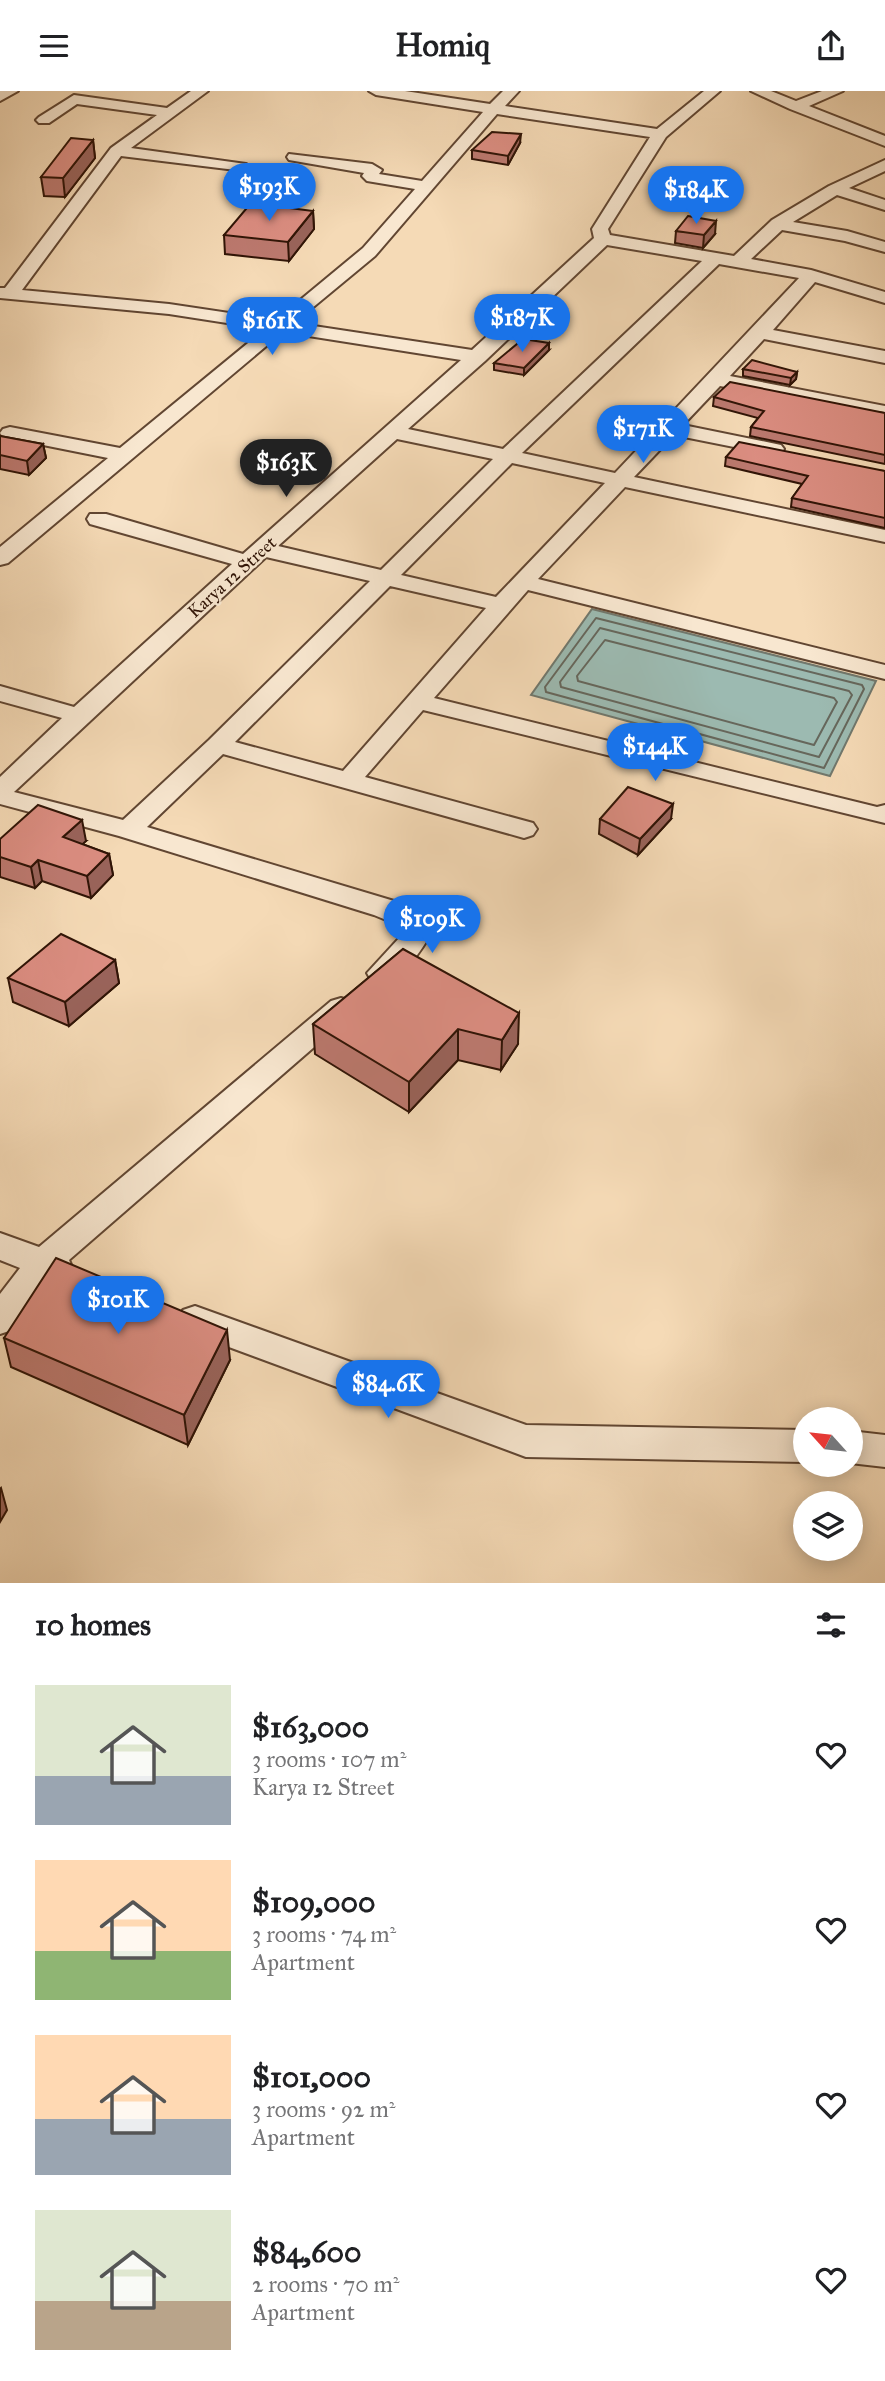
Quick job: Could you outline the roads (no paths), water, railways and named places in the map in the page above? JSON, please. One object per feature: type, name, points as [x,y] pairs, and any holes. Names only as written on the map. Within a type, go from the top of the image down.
[{"type":"street","points":[[0,97],[11,91]]},
{"type":"street","points":[[5,293],[117,151],[201,91]]},
{"type":"street","points":[[376,91],[660,134]]},
{"type":"street","points":[[0,558],[369,252],[512,91]]},
{"type":"street","name":"Karya 12 Street","points":[[0,793],[255,555],[478,357],[603,239],[600,229],[660,134],[713,91]]},
{"type":"street","points":[[758,91],[885,141]]},
{"type":"street","points":[[795,106],[836,91]]},
{"type":"street","points":[[44,120],[74,99],[171,113]]},
{"type":"street","points":[[117,151],[246,169]]},
{"type":"street","points":[[295,157],[370,168],[374,170],[370,176],[373,178],[426,186]]},
{"type":"street","points":[[739,261],[778,224],[835,189],[885,165]]},
{"type":"street","points":[[835,189],[885,205]]},
{"type":"street","points":[[778,224],[846,236],[885,247]]},
{"type":"street","points":[[603,239],[811,275],[885,298]]},
{"type":"street","points":[[128,830],[218,745],[507,457],[717,257]]},
{"type":"street","points":[[348,781],[501,605],[760,333],[811,275]]},
{"type":"street","points":[[5,293],[169,309],[478,357]]},
{"type":"street","points":[[760,333],[885,357]]},
{"type":"street","points":[[715,379],[885,412]]},
{"type":"street","points":[[669,428],[790,452]]},
{"type":"street","points":[[392,432],[885,536]]},
{"type":"street","points":[[10,433],[124,455]]},
{"type":"street","points":[[98,519],[255,555],[386,578],[501,605]]},
{"type":"street","points":[[523,582],[885,672]]},
{"type":"street","points":[[0,693],[80,716]]},
{"type":"street","points":[[418,701],[595,743],[804,799],[881,816],[885,813]]},
{"type":"street","points":[[218,745],[524,829]]},
{"type":"street","points":[[0,793],[384,908],[407,918],[415,937],[397,960],[42,1264],[0,1320]]},
{"type":"street","points":[[0,1246],[89,1282]]},
{"type":"street","points":[[164,1310],[526,1441],[793,1446]]},
{"type":"street","points":[[863,1448],[885,1451]]},
{"type":"water","points":[[592,609],[876,681],[830,776],[531,695]]}]
